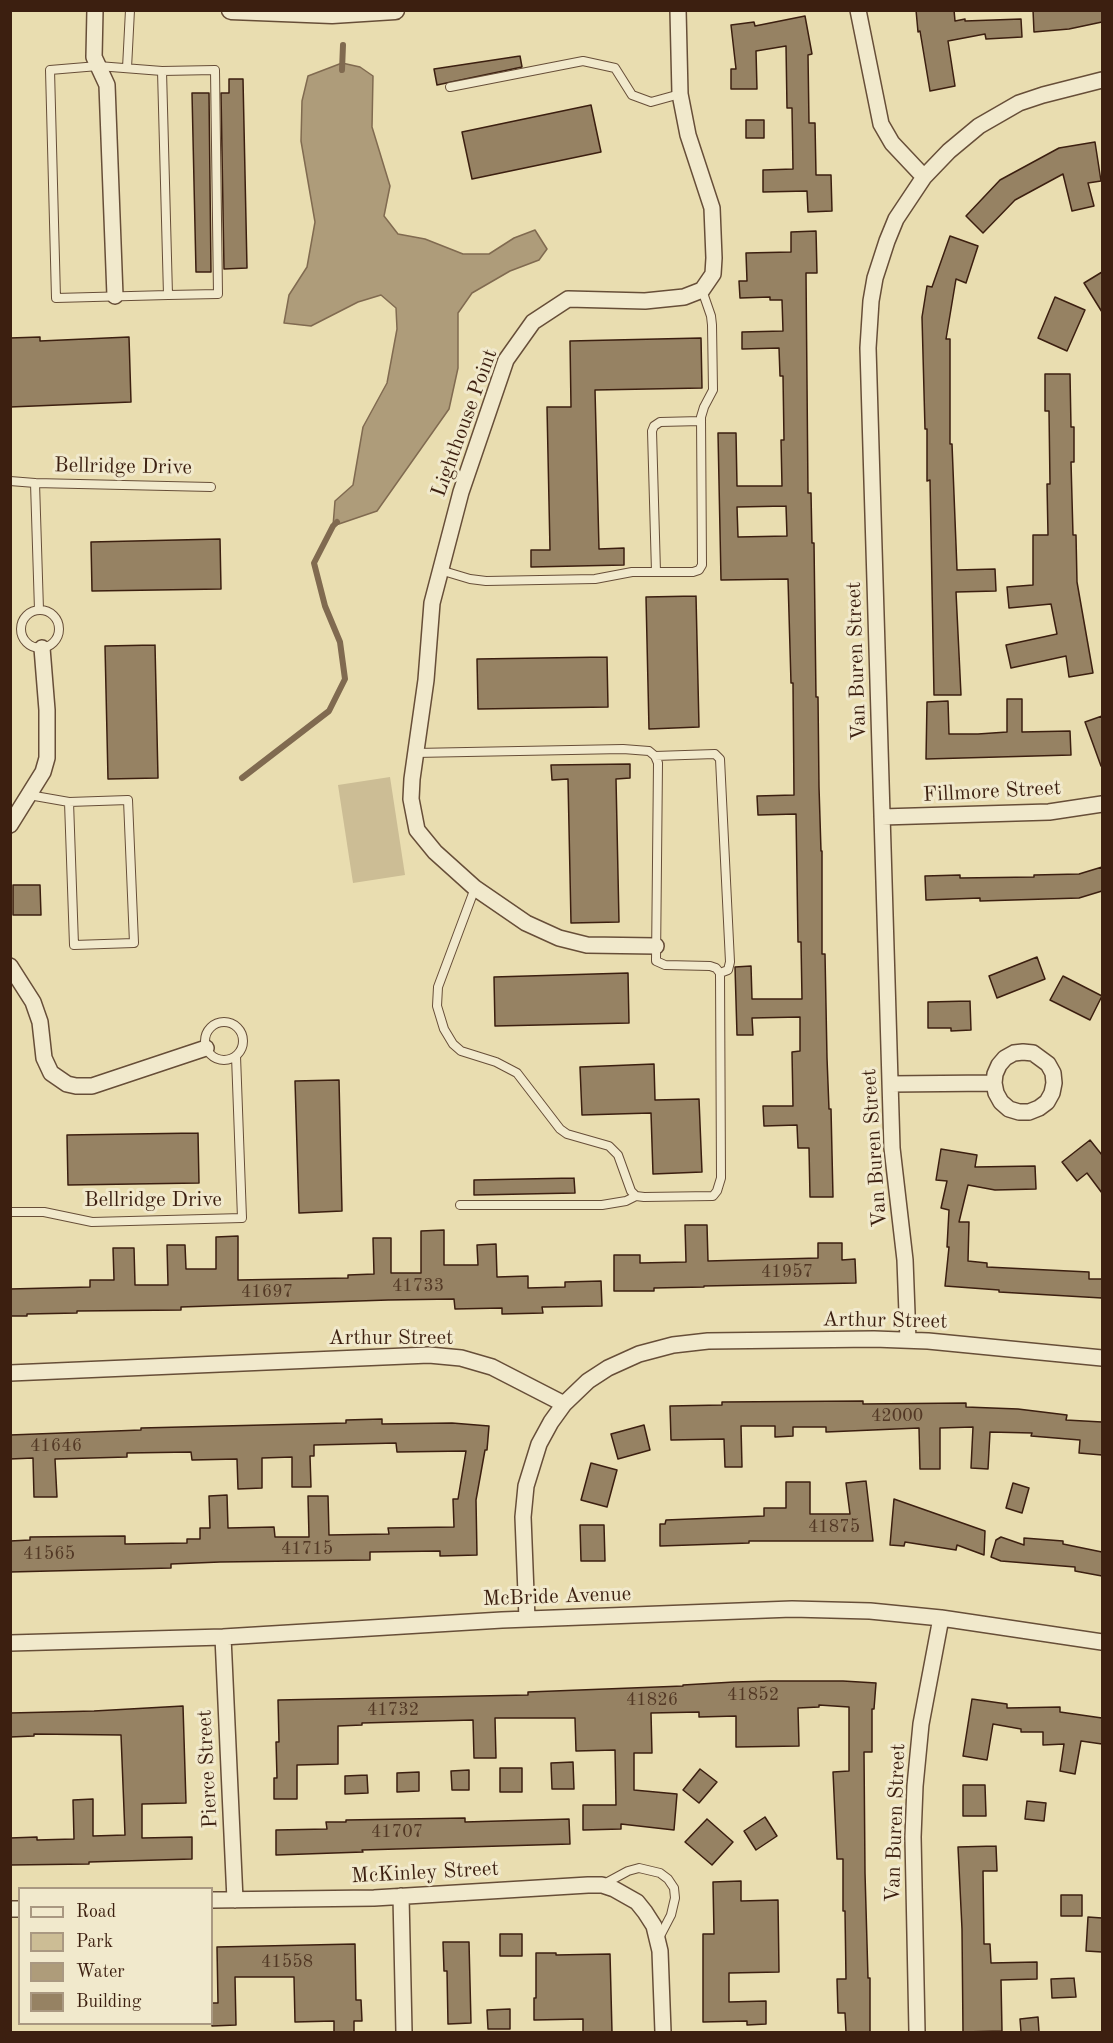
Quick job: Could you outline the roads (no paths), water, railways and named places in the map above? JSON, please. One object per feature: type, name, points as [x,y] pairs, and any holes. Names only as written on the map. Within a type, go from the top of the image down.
[{"type":"street","points":[[95,10],[94,57],[107,85],[115,296]]},
{"type":"street","points":[[231,10],[332,14],[395,10]]},
{"type":"street","points":[[678,10],[680,94],[688,135],[712,208],[713,274],[702,290]]},
{"type":"street","points":[[858,10],[881,124],[892,143],[924,177]]},
{"type":"street","name":"Van Buren Street","points":[[908,1340],[905,1260],[892,1148],[890,1084],[868,324],[875,278],[887,241],[904,205],[924,177],[949,151],[979,126],[1018,103],[1042,94],[1102,80]]},
{"type":"street","name":"Lighthouse Point","points":[[656,946],[586,945],[559,938],[526,923],[475,888],[435,852],[417,830],[411,799],[426,680],[432,603],[461,492],[506,360],[533,322],[568,300],[645,301],[684,297],[702,290]]},
{"type":"street","points":[[10,825],[43,772],[48,742],[42,648]]},
{"type":"street","name":"Fillmore Street","points":[[882,818],[1049,812],[1102,804]]},
{"type":"street","points":[[10,966],[33,1002],[40,1022],[44,1058],[51,1073],[67,1084],[92,1086],[206,1048]]},
{"type":"street","points":[[1023,1052],[1033,1053],[1048,1064],[1053,1073],[1054,1083],[1047,1102],[1029,1112],[1019,1112],[1001,1102],[996,1094],[994,1083],[994,1074],[1005,1058],[1014,1053],[1023,1052]]},
{"type":"street","points":[[890,1084],[994,1083]]},
{"type":"street","name":"Arthur Street","points":[[10,1373],[429,1355],[461,1358],[492,1367],[564,1404],[588,1381],[608,1368],[639,1354],[673,1345],[708,1341],[908,1340],[1102,1358]]},
{"type":"street","points":[[527,1619],[523,1517],[526,1486],[539,1444],[564,1404]]},
{"type":"street","name":"McBride Avenue","points":[[10,1643],[223,1637],[527,1619],[792,1609],[870,1611],[941,1617],[1102,1642]]},
{"type":"street","name":"Van Buren Street","points":[[917,2032],[913,1837],[915,1786],[921,1724],[941,1617]]},
{"type":"street","name":"Pierce Street","points":[[223,1637],[235,1900]]},
{"type":"street","name":"McKinley Street","points":[[213,1900],[401,1896],[602,1886],[626,1894],[637,1902],[650,1919],[658,1939]]},
{"type":"street","points":[[401,1896],[404,2032]]},
{"type":"street","points":[[658,1939],[663,2032]]},
{"type":"lane","points":[[127,68],[129,10]]},
{"type":"lane","points":[[450,87],[583,61],[615,68],[632,95],[651,102],[680,94]]},
{"type":"lane","points":[[99,66],[127,68],[162,71],[215,70],[218,294],[56,298],[50,70],[99,66]]},
{"type":"lane","points":[[162,71],[168,295]]},
{"type":"lane","points":[[440,570],[486,581],[595,579],[632,572],[693,572],[699,570],[702,565],[702,421],[704,406],[713,390],[712,325],[702,290]]},
{"type":"lane","points":[[656,572],[652,431],[654,426],[660,422],[702,421]]},
{"type":"lane","name":"Bellridge Drive","points":[[10,482],[211,487]]},
{"type":"lane","points":[[35,483],[39,609]]},
{"type":"lane","points":[[39,609],[53,614],[60,627],[55,641],[42,648],[28,644],[21,630],[25,616],[39,609]]},
{"type":"lane","points":[[415,753],[623,749],[649,752],[655,756],[658,763],[656,962],[665,965],[710,966],[716,968],[720,973],[721,1178],[713,1196],[636,1196],[626,1201],[602,1205],[459,1205]]},
{"type":"lane","points":[[655,756],[715,754],[720,759],[730,962],[728,970],[720,973]]},
{"type":"lane","points":[[29,795],[69,802],[128,800],[134,943],[74,945],[69,802]]},
{"type":"lane","points":[[475,888],[438,987],[437,1006],[444,1029],[460,1051],[496,1062],[517,1073],[560,1129],[567,1134],[609,1146],[618,1155],[631,1191],[636,1196]]},
{"type":"lane","points":[[224,1021],[234,1024],[241,1030],[244,1039],[242,1048],[236,1056],[225,1060],[214,1057],[206,1048],[205,1039],[208,1030],[215,1024],[224,1021]]},
{"type":"lane","name":"Bellridge Drive","points":[[10,1212],[44,1212],[92,1222],[242,1218],[236,1056]]},
{"type":"lane","points":[[602,1886],[628,1871],[639,1868],[648,1868],[668,1879],[674,1888],[675,1898],[671,1915],[658,1939]]},
{"type":"water","points":[[342,63],[360,67],[373,76],[372,127],[390,186],[384,216],[398,234],[425,239],[463,254],[489,254],[514,238],[535,230],[547,249],[539,260],[510,271],[472,293],[458,313],[458,368],[449,409],[377,511],[333,526],[335,501],[353,485],[363,427],[387,383],[397,329],[396,308],[381,295],[358,302],[311,326],[284,323],[289,295],[307,267],[315,222],[301,141],[302,101],[308,76]]},
{"type":"waterway","points":[[342,70],[343,45]]},
{"type":"waterway","points":[[242,778],[329,711],[345,679],[340,642],[325,606],[314,563],[337,522]]}]
